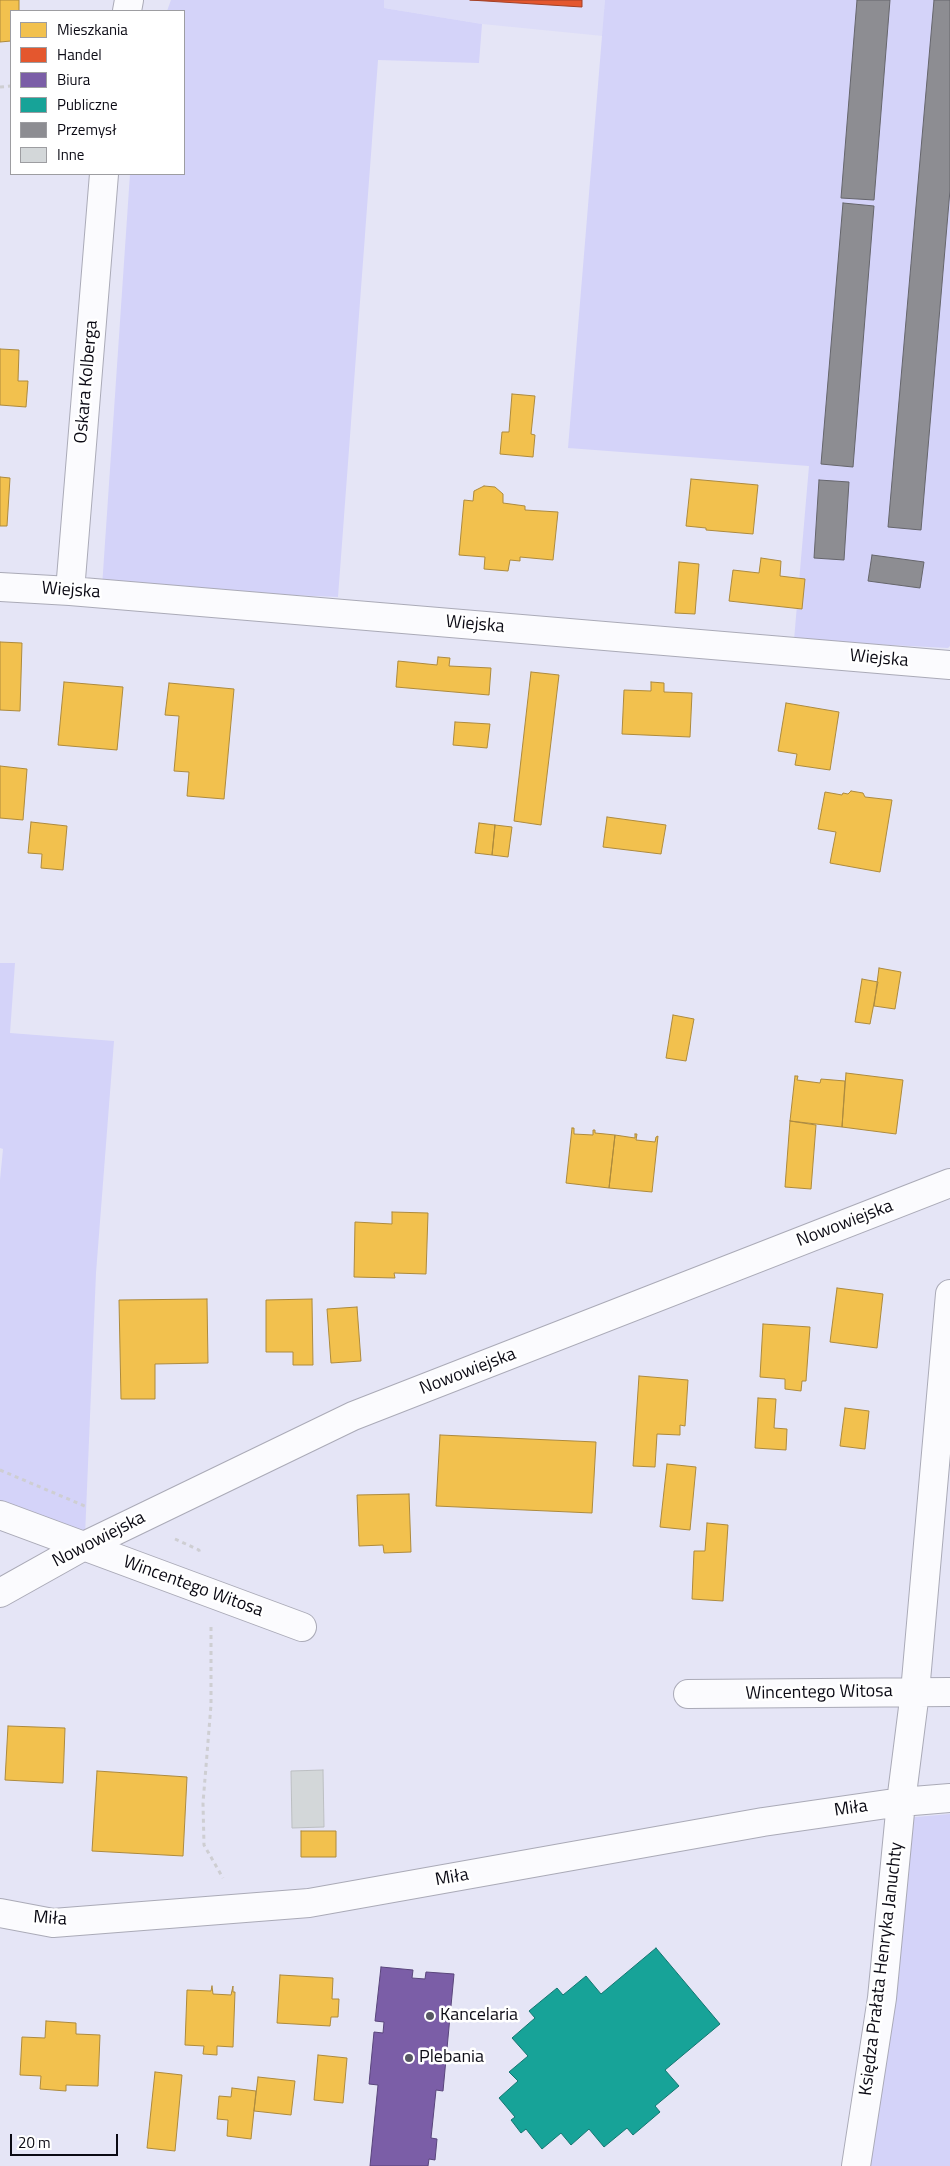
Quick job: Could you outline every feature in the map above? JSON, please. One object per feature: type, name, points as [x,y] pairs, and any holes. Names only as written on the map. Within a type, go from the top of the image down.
[{"type":"street","name":"Oskara Kolberga","points":[[70,591],[104,175]]},
{"type":"street","name":"Wiejska","points":[[0,587],[70,591],[950,665]]},
{"type":"street","name":"Nowowiejska","points":[[0,1593],[84,1546],[353,1416],[950,1183]]},
{"type":"street","points":[[901,1802],[915,1692],[950,1294]]},
{"type":"street","name":"Wincentego Witosa","points":[[0,1515],[302,1627]]},
{"type":"street","name":"Wincentego Witosa","points":[[688,1694],[950,1692]]},
{"type":"street","name":"Miła","points":[[0,1913],[53,1922],[309,1903],[763,1822],[901,1802],[950,1798]]},
{"type":"street","name":"Księdza Prałata Henryka Januchty","points":[[856,2166],[882,1998],[901,1802]]},
{"type":"path","points":[[0,1470],[129,1524],[186,1543],[199,1550],[212,1635],[212,1705],[203,1803],[204,1845],[239,1908]]},
{"type":"shaded area","points":[[171,0],[384,0],[384,8],[482,24],[479,63],[378,60],[338,597],[102,587],[130,175],[185,175],[185,10],[167,10]]},
{"type":"shaded area","points":[[384,0],[605,0],[603,36],[482,24],[384,8]]},
{"type":"shaded area","points":[[605,0],[950,0],[950,646],[948,648],[794,640],[809,466],[568,448]]},
{"type":"shaded area","points":[[0,963],[15,963],[10,1033],[114,1041],[96,1273],[85,1536],[0,1502],[0,1180],[3,1149],[0,1148]]},
{"type":"shaded area","points":[[950,1814],[950,2166],[848,2166],[893,1819]]},
{"type":"building: Mieszkania","points":[[0,0],[19,0],[19,10],[10,10],[10,41],[0,42]]},
{"type":"building: Mieszkania","points":[[0,349],[19,350],[18,381],[28,381],[26,407],[0,405]]},
{"type":"building: Mieszkania","points":[[512,394],[535,396],[531,434],[535,435],[533,457],[500,454],[502,432],[509,432]]},
{"type":"building: Mieszkania","points":[[0,477],[10,478],[7,526],[0,526]]},
{"type":"building: Mieszkania","points":[[691,479],[758,485],[753,534],[706,530],[706,528],[686,526]]},
{"type":"building: Mieszkania","points":[[484,486],[495,487],[503,494],[503,503],[525,506],[525,510],[558,512],[553,560],[520,557],[520,561],[510,560],[508,571],[484,569],[485,557],[459,555],[464,500],[473,501],[474,491]]},
{"type":"building: Mieszkania","points":[[761,558],[781,561],[780,576],[805,579],[802,609],[729,601],[733,570],[759,573]]},
{"type":"building: Mieszkania","points":[[679,562],[699,564],[695,614],[675,613]]},
{"type":"building: Mieszkania","points":[[0,642],[22,643],[20,711],[0,710]]},
{"type":"building: Mieszkania","points":[[438,657],[450,658],[449,666],[491,668],[489,695],[396,687],[398,661],[437,665]]},
{"type":"building: Mieszkania","points":[[531,672],[559,675],[541,825],[514,821]]},
{"type":"building: Mieszkania","points":[[64,682],[123,687],[117,750],[58,745]]},
{"type":"building: Mieszkania","points":[[651,682],[664,683],[664,692],[692,693],[690,737],[622,734],[624,690],[651,691]]},
{"type":"building: Mieszkania","points":[[169,683],[234,689],[224,799],[187,796],[189,772],[174,771],[179,716],[165,715]]},
{"type":"building: Mieszkania","points":[[786,703],[839,712],[830,770],[795,765],[797,754],[778,751]]},
{"type":"building: Mieszkania","points":[[455,722],[490,724],[487,748],[453,745]]},
{"type":"building: Mieszkania","points":[[0,766],[27,769],[23,820],[0,818]]},
{"type":"building: Mieszkania","points":[[851,791],[863,793],[865,797],[892,800],[880,872],[830,863],[836,832],[818,829],[825,792],[842,795],[843,793],[848,794]]},
{"type":"building: Mieszkania","points":[[607,817],[666,825],[661,854],[603,847]]},
{"type":"building: Mieszkania","points":[[31,822],[67,826],[63,870],[41,868],[42,854],[28,853]]},
{"type":"building: Mieszkania","points":[[479,823],[495,825],[492,855],[475,853]]},
{"type":"building: Mieszkania","points":[[495,825],[512,827],[508,857],[492,855]]},
{"type":"building: Mieszkania","points":[[879,968],[901,972],[895,1009],[874,1006]]},
{"type":"building: Mieszkania","points":[[862,979],[878,982],[870,1024],[855,1022]]},
{"type":"building: Mieszkania","points":[[673,1015],[694,1019],[686,1061],[666,1058]]},
{"type":"building: Mieszkania","points":[[846,1073],[903,1080],[896,1134],[842,1127]]},
{"type":"building: Mieszkania","points":[[795,1076],[798,1076],[797,1080],[820,1083],[821,1079],[845,1081],[842,1127],[790,1121]]},
{"type":"building: Mieszkania","points":[[790,1121],[816,1125],[811,1189],[785,1187]]},
{"type":"building: Mieszkania","points":[[572,1128],[574,1128],[574,1134],[593,1135],[593,1130],[595,1130],[595,1133],[615,1135],[609,1188],[566,1183]]},
{"type":"building: Mieszkania","points":[[635,1134],[637,1134],[636,1140],[655,1142],[658,1136],[652,1192],[609,1188],[615,1135],[635,1138]]},
{"type":"building: Mieszkania","points":[[392,1212],[428,1213],[426,1274],[394,1273],[395,1278],[354,1277],[355,1222],[392,1224]]},
{"type":"building: Mieszkania","points":[[837,1288],[883,1294],[877,1348],[830,1342]]},
{"type":"building: Mieszkania","points":[[207,1299],[208,1363],[155,1364],[155,1399],[121,1399],[119,1300]]},
{"type":"building: Mieszkania","points":[[312,1299],[313,1365],[293,1365],[293,1352],[266,1352],[266,1300]]},
{"type":"building: Mieszkania","points":[[357,1307],[361,1361],[331,1363],[327,1309]]},
{"type":"building: Mieszkania","points":[[763,1324],[810,1327],[806,1381],[802,1381],[801,1391],[785,1389],[785,1379],[760,1377]]},
{"type":"building: Mieszkania","points":[[639,1376],[688,1380],[685,1426],[680,1425],[680,1435],[657,1434],[655,1467],[633,1466]]},
{"type":"building: Mieszkania","points":[[758,1398],[776,1399],[774,1428],[787,1429],[786,1450],[755,1448]]},
{"type":"building: Mieszkania","points":[[845,1408],[869,1411],[865,1449],[840,1446]]},
{"type":"building: Mieszkania","points":[[440,1435],[596,1442],[592,1513],[436,1506]]},
{"type":"building: Mieszkania","points":[[667,1464],[696,1467],[690,1530],[660,1527]]},
{"type":"building: Mieszkania","points":[[409,1494],[411,1552],[384,1553],[383,1545],[359,1546],[357,1495]]},
{"type":"building: Mieszkania","points":[[707,1523],[728,1525],[723,1601],[692,1599],[694,1551],[705,1551]]},
{"type":"building: Mieszkania","points":[[8,1726],[65,1728],[63,1783],[5,1780]]},
{"type":"building: Mieszkania","points":[[97,1771],[187,1777],[183,1856],[92,1851]]},
{"type":"building: Mieszkania","points":[[301,1831],[336,1831],[336,1857],[301,1857]]},
{"type":"building: Mieszkania","points":[[280,1975],[333,1978],[332,1999],[339,1999],[338,2017],[331,2017],[330,2026],[277,2023]]},
{"type":"building: Mieszkania","points":[[212,1986],[213,1994],[231,1995],[233,1986],[233,1992],[235,1992],[233,2047],[217,2046],[217,2055],[203,2054],[204,2046],[185,2045],[187,1990],[211,1991]]},
{"type":"building: Mieszkania","points":[[46,2021],[76,2023],[76,2034],[100,2035],[98,2086],[66,2085],[66,2091],[40,2089],[41,2076],[20,2075],[22,2037],[45,2038]]},
{"type":"building: Mieszkania","points":[[318,2055],[347,2058],[343,2103],[314,2100]]},
{"type":"building: Mieszkania","points":[[155,2072],[182,2075],[175,2151],[147,2148]]},
{"type":"building: Mieszkania","points":[[258,2077],[295,2081],[291,2115],[254,2111]]},
{"type":"building: Mieszkania","points":[[232,2088],[256,2091],[251,2139],[227,2136],[228,2120],[217,2119],[219,2096],[231,2097]]},
{"type":"building: Handel","points":[[470,0],[582,0],[582,7]]},
{"type":"building: Biura","name":"Plebania","points":[[381,1967],[413,1970],[412,1978],[425,1979],[426,1972],[454,1974],[443,2091],[436,2090],[431,2138],[437,2139],[435,2160],[429,2159],[428,2166],[370,2166],[378,2085],[369,2084],[374,2032],[383,2033],[384,2022],[375,2021]]},
{"type":"building: Publiczne","points":[[656,1948],[720,2024],[665,2070],[679,2086],[655,2106],[660,2112],[633,2135],[627,2128],[604,2147],[589,2129],[571,2145],[561,2133],[542,2149],[526,2129],[521,2133],[511,2120],[515,2117],[499,2098],[518,2081],[509,2072],[528,2056],[512,2038],[535,2018],[529,2011],[557,1988],[563,1995],[586,1976],[601,1994]]},
{"type":"building: Przemysł","points":[[857,0],[890,0],[874,200],[841,198]]},
{"type":"building: Przemysł","points":[[934,0],[950,0],[950,190],[921,530],[888,527]]},
{"type":"building: Przemysł","points":[[843,203],[874,206],[853,467],[821,464]]},
{"type":"building: Przemysł","points":[[819,480],[849,482],[844,560],[814,558]]},
{"type":"building: Przemysł","points":[[872,555],[924,562],[920,588],[868,581]]},
{"type":"building: Inne","points":[[323,1770],[324,1827],[292,1828],[291,1771]]},
{"type":"place","name":"Kancelaria","points":[[430,2016]]},
{"type":"place","name":"Plebania","points":[[409,2058]]}]
